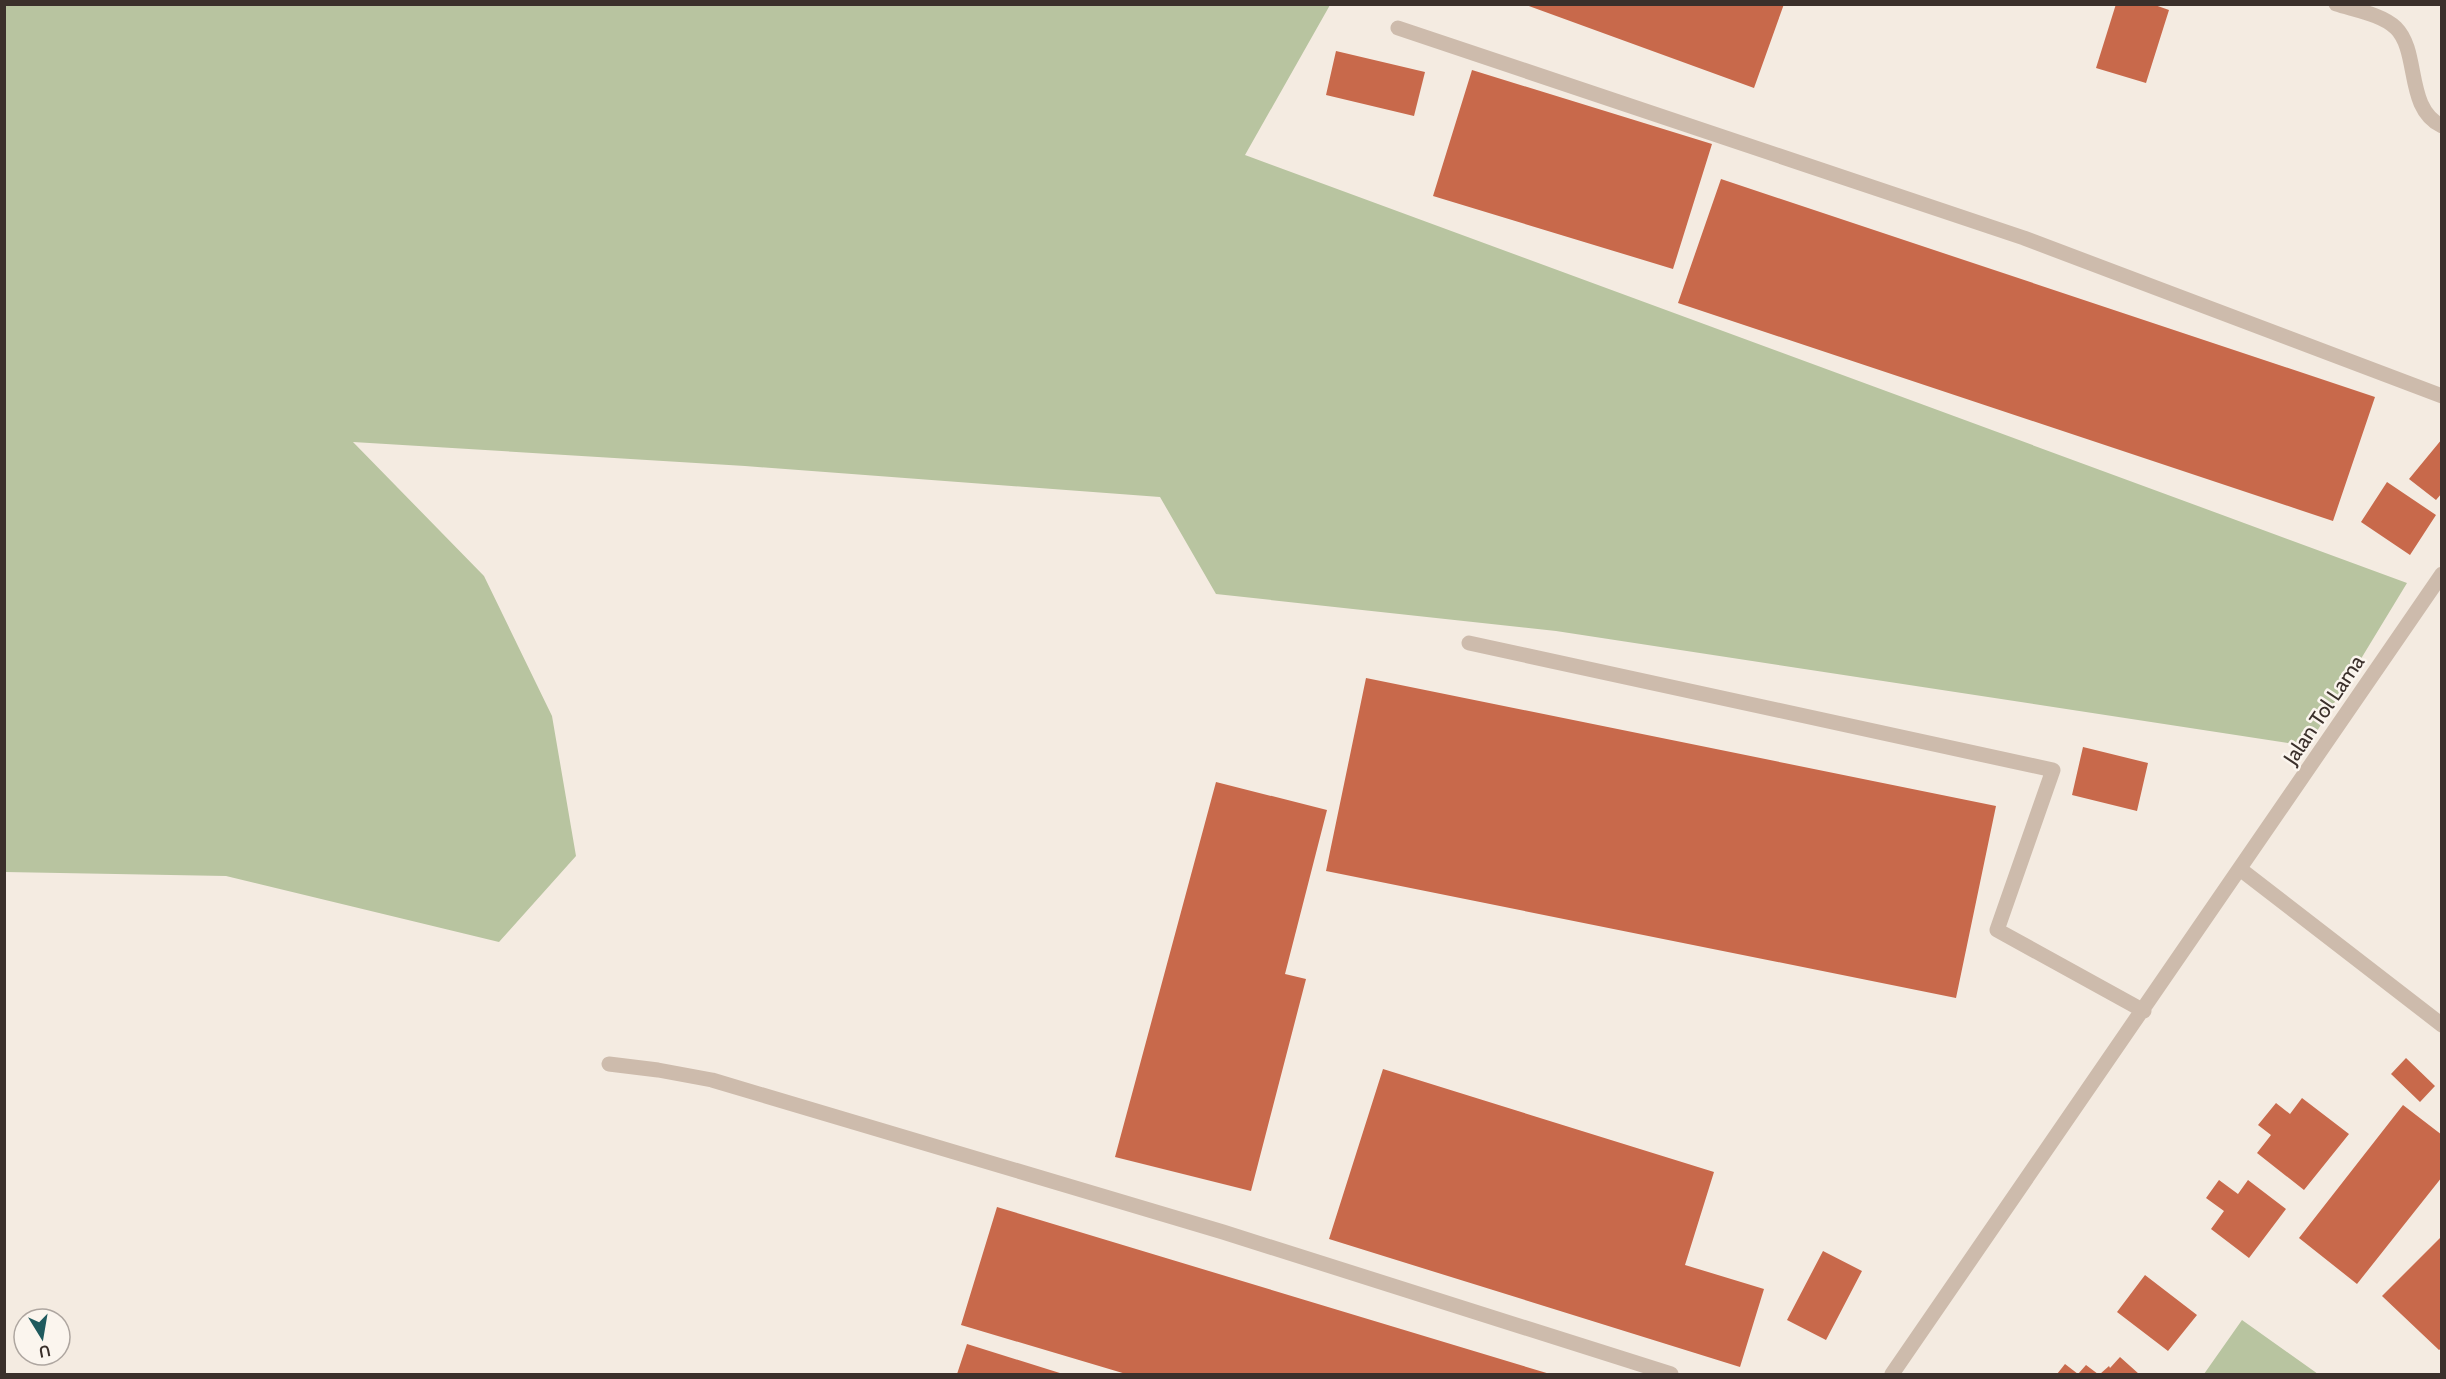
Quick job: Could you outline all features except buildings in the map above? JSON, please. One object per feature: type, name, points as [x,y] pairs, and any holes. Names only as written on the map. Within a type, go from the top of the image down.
[{"type":"street","points":[[2336,4],[2385,20],[2402,35],[2418,96],[2430,120],[2442,126]]},
{"type":"street","points":[[1398,28],[2024,238],[2442,396]]},
{"type":"street","name":"Jalan Tol Lama","points":[[1892,1374],[2144,1011],[2442,574]]},
{"type":"street","points":[[1469,643],[2054,770],[1997,930],[2144,1011]]},
{"type":"street","points":[[2240,869],[2442,1024]]},
{"type":"street","points":[[609,1064],[712,1080],[1223,1232],[1645,1370],[1671,1374]]},
{"type":"green space","points":[[5,4],[1330,5],[1245,155],[2407,583],[2308,746],[1556,631],[1216,594],[1160,497],[745,466],[353,442],[484,576],[552,716],[576,856],[499,942],[226,876],[5,872]]},
{"type":"green space","points":[[2242,1320],[2318,1374],[2204,1374]]}]
